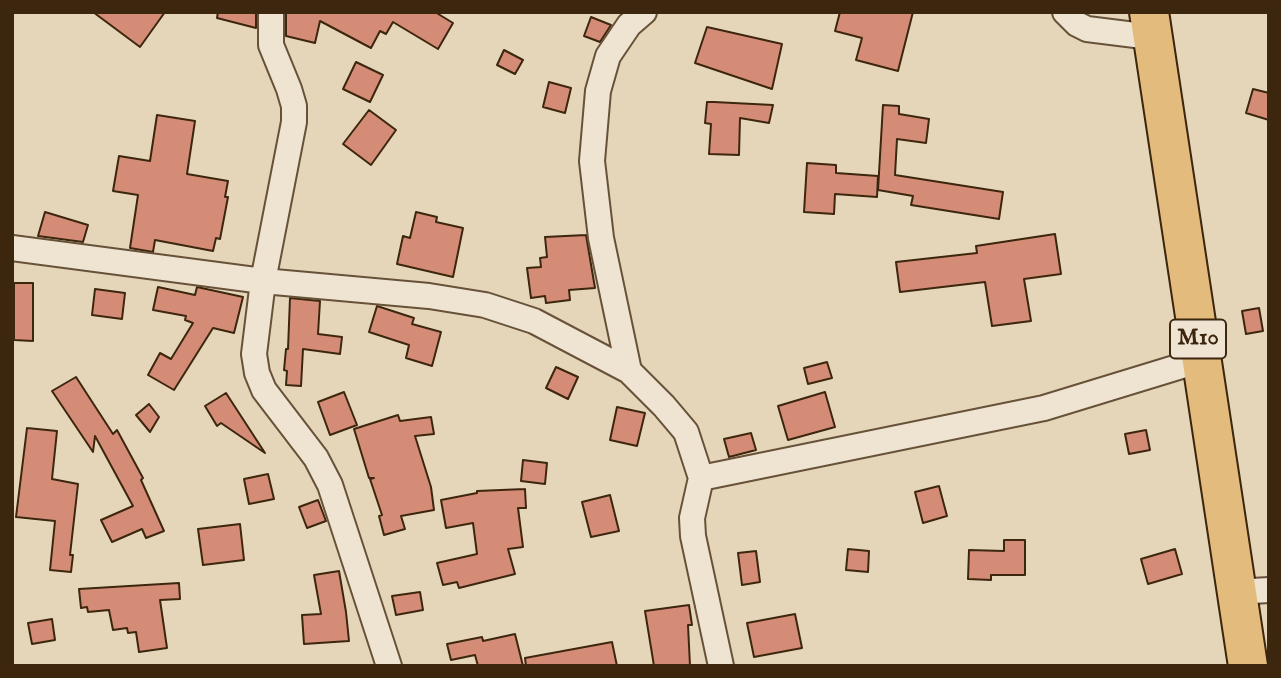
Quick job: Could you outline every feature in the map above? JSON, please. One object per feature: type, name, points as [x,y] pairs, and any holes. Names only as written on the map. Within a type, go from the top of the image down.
[{"type":"highway","name":"M10","points":[[1150,24],[1201,360],[1253,591],[1248,666]]},
{"type":"street","points":[[271,12],[271,46],[289,89],[294,106],[294,122],[263,281],[254,354],[257,373],[264,390],[316,458],[330,485],[389,666]]},
{"type":"street","points":[[629,371],[601,238],[592,161],[598,91],[608,56],[629,25],[644,12]]},
{"type":"street","points":[[1065,12],[1077,24],[1087,29],[1150,24]]},
{"type":"street","points":[[12,248],[263,281],[429,296],[485,305],[534,321],[629,371],[686,432],[701,478],[692,518],[693,537],[720,666]]},
{"type":"street","points":[[701,478],[1044,408],[1201,360]]},
{"type":"building","points":[[93,12],[165,12],[140,47]]},
{"type":"building","points":[[218,12],[256,12],[256,28],[217,18]]},
{"type":"building","points":[[286,12],[435,12],[453,23],[438,49],[393,22],[386,34],[380,31],[371,48],[320,21],[315,43],[286,36]]},
{"type":"building","points":[[840,12],[913,12],[898,71],[856,60],[862,38],[835,31]]},
{"type":"building","points":[[591,17],[611,25],[600,42],[584,36]]},
{"type":"building","points":[[707,27],[782,44],[772,89],[695,63]]},
{"type":"building","points":[[504,50],[523,60],[515,74],[497,65]]},
{"type":"building","points":[[356,62],[383,75],[370,102],[343,89]]},
{"type":"building","points":[[549,82],[571,88],[565,113],[543,107]]},
{"type":"building","points":[[1253,89],[1269,93],[1269,120],[1246,113]]},
{"type":"building","points":[[707,102],[773,105],[769,123],[740,118],[739,155],[709,154],[711,124],[705,123]]},
{"type":"building","points":[[883,105],[899,106],[899,114],[929,119],[926,143],[897,139],[895,175],[1003,192],[999,219],[911,205],[913,196],[878,190]]},
{"type":"building","points":[[369,110],[396,130],[371,165],[343,144]]},
{"type":"building","points":[[157,115],[195,121],[187,174],[228,181],[225,197],[228,197],[220,239],[216,238],[213,251],[155,240],[153,252],[130,248],[138,195],[113,191],[119,156],[150,161]]},
{"type":"building","points":[[807,163],[836,165],[836,173],[878,176],[877,197],[835,194],[834,214],[804,212]]},
{"type":"building","points":[[45,212],[88,225],[83,242],[38,236]]},
{"type":"building","points":[[416,212],[437,217],[436,222],[463,228],[453,277],[397,264],[403,236],[410,238]]},
{"type":"building","points":[[1055,234],[1061,274],[1024,279],[1031,321],[992,326],[985,282],[900,292],[896,262],[977,253],[976,246]]},
{"type":"building","points":[[586,235],[595,288],[569,290],[570,300],[546,303],[545,296],[531,298],[527,268],[541,267],[540,258],[547,257],[545,237]]},
{"type":"building","points":[[14,283],[33,283],[33,341],[14,340]]},
{"type":"building","points":[[158,287],[195,295],[197,287],[243,297],[234,333],[213,328],[174,390],[148,375],[160,353],[171,359],[193,323],[185,320],[186,316],[153,310]]},
{"type":"building","points":[[95,289],[125,293],[122,319],[92,315]]},
{"type":"building","points":[[290,298],[320,301],[318,334],[342,337],[340,354],[303,349],[301,386],[286,385],[287,371],[284,370],[288,349]]},
{"type":"building","points":[[377,306],[414,318],[412,324],[441,332],[432,366],[406,358],[409,345],[369,332]]},
{"type":"building","points":[[1259,308],[1263,331],[1246,334],[1242,311]]},
{"type":"building","points":[[827,362],[832,378],[808,384],[804,368]]},
{"type":"building","points":[[556,367],[578,377],[568,399],[546,388]]},
{"type":"building","points":[[76,377],[113,434],[117,430],[143,478],[141,480],[164,531],[146,538],[142,529],[112,542],[101,520],[133,506],[95,436],[93,452],[52,391]]},
{"type":"building","points":[[344,392],[357,425],[330,435],[318,402]]},
{"type":"building","points":[[825,392],[835,427],[788,440],[778,406]]},
{"type":"building","points":[[226,393],[265,453],[221,423],[217,426],[205,406]]},
{"type":"building","points":[[149,404],[159,417],[150,432],[136,415]]},
{"type":"building","points":[[617,407],[645,413],[637,446],[610,440]]},
{"type":"building","points":[[398,415],[400,421],[431,417],[434,434],[415,436],[431,487],[434,510],[401,516],[405,529],[384,535],[379,516],[382,515],[370,479],[374,478],[369,478],[354,429]]},
{"type":"building","points":[[27,428],[57,431],[52,479],[78,484],[70,555],[73,555],[71,572],[50,570],[55,521],[16,517]]},
{"type":"building","points":[[1146,430],[1150,450],[1129,454],[1125,434]]},
{"type":"building","points":[[751,433],[756,450],[729,457],[724,439]]},
{"type":"building","points":[[523,460],[547,463],[545,484],[521,481]]},
{"type":"building","points":[[268,474],[274,499],[249,504],[244,479]]},
{"type":"building","points":[[939,486],[947,516],[923,523],[915,492]]},
{"type":"building","points":[[525,489],[526,508],[518,508],[523,547],[508,549],[515,574],[459,588],[457,582],[443,585],[437,563],[477,554],[473,523],[446,528],[441,500],[477,491]]},
{"type":"building","points":[[610,495],[619,531],[591,537],[582,502]]},
{"type":"building","points":[[318,500],[326,521],[307,528],[299,507]]},
{"type":"building","points":[[240,524],[244,560],[203,565],[198,529]]},
{"type":"building","points":[[1004,540],[1025,540],[1025,575],[991,575],[991,580],[968,579],[969,550],[1004,551]]},
{"type":"building","points":[[848,549],[869,551],[868,572],[846,570]]},
{"type":"building","points":[[1175,549],[1182,574],[1148,584],[1141,559]]},
{"type":"building","points":[[756,551],[760,582],[742,585],[738,553]]},
{"type":"building","points":[[339,571],[349,641],[304,644],[302,615],[321,614],[314,575]]},
{"type":"building","points":[[179,583],[180,599],[160,600],[167,648],[139,652],[136,632],[128,633],[127,628],[113,630],[109,610],[88,612],[87,607],[81,608],[79,589]]},
{"type":"building","points":[[420,592],[423,610],[396,615],[392,596]]},
{"type":"building","points":[[689,605],[692,625],[688,625],[690,666],[654,666],[645,611]]},
{"type":"building","points":[[795,614],[802,648],[754,657],[747,623]]},
{"type":"building","points":[[52,619],[55,640],[32,644],[28,623]]},
{"type":"building","points":[[515,634],[523,666],[478,666],[475,655],[451,660],[447,644],[482,637],[483,641]]},
{"type":"building","points":[[612,642],[617,666],[526,666],[525,658]]}]
